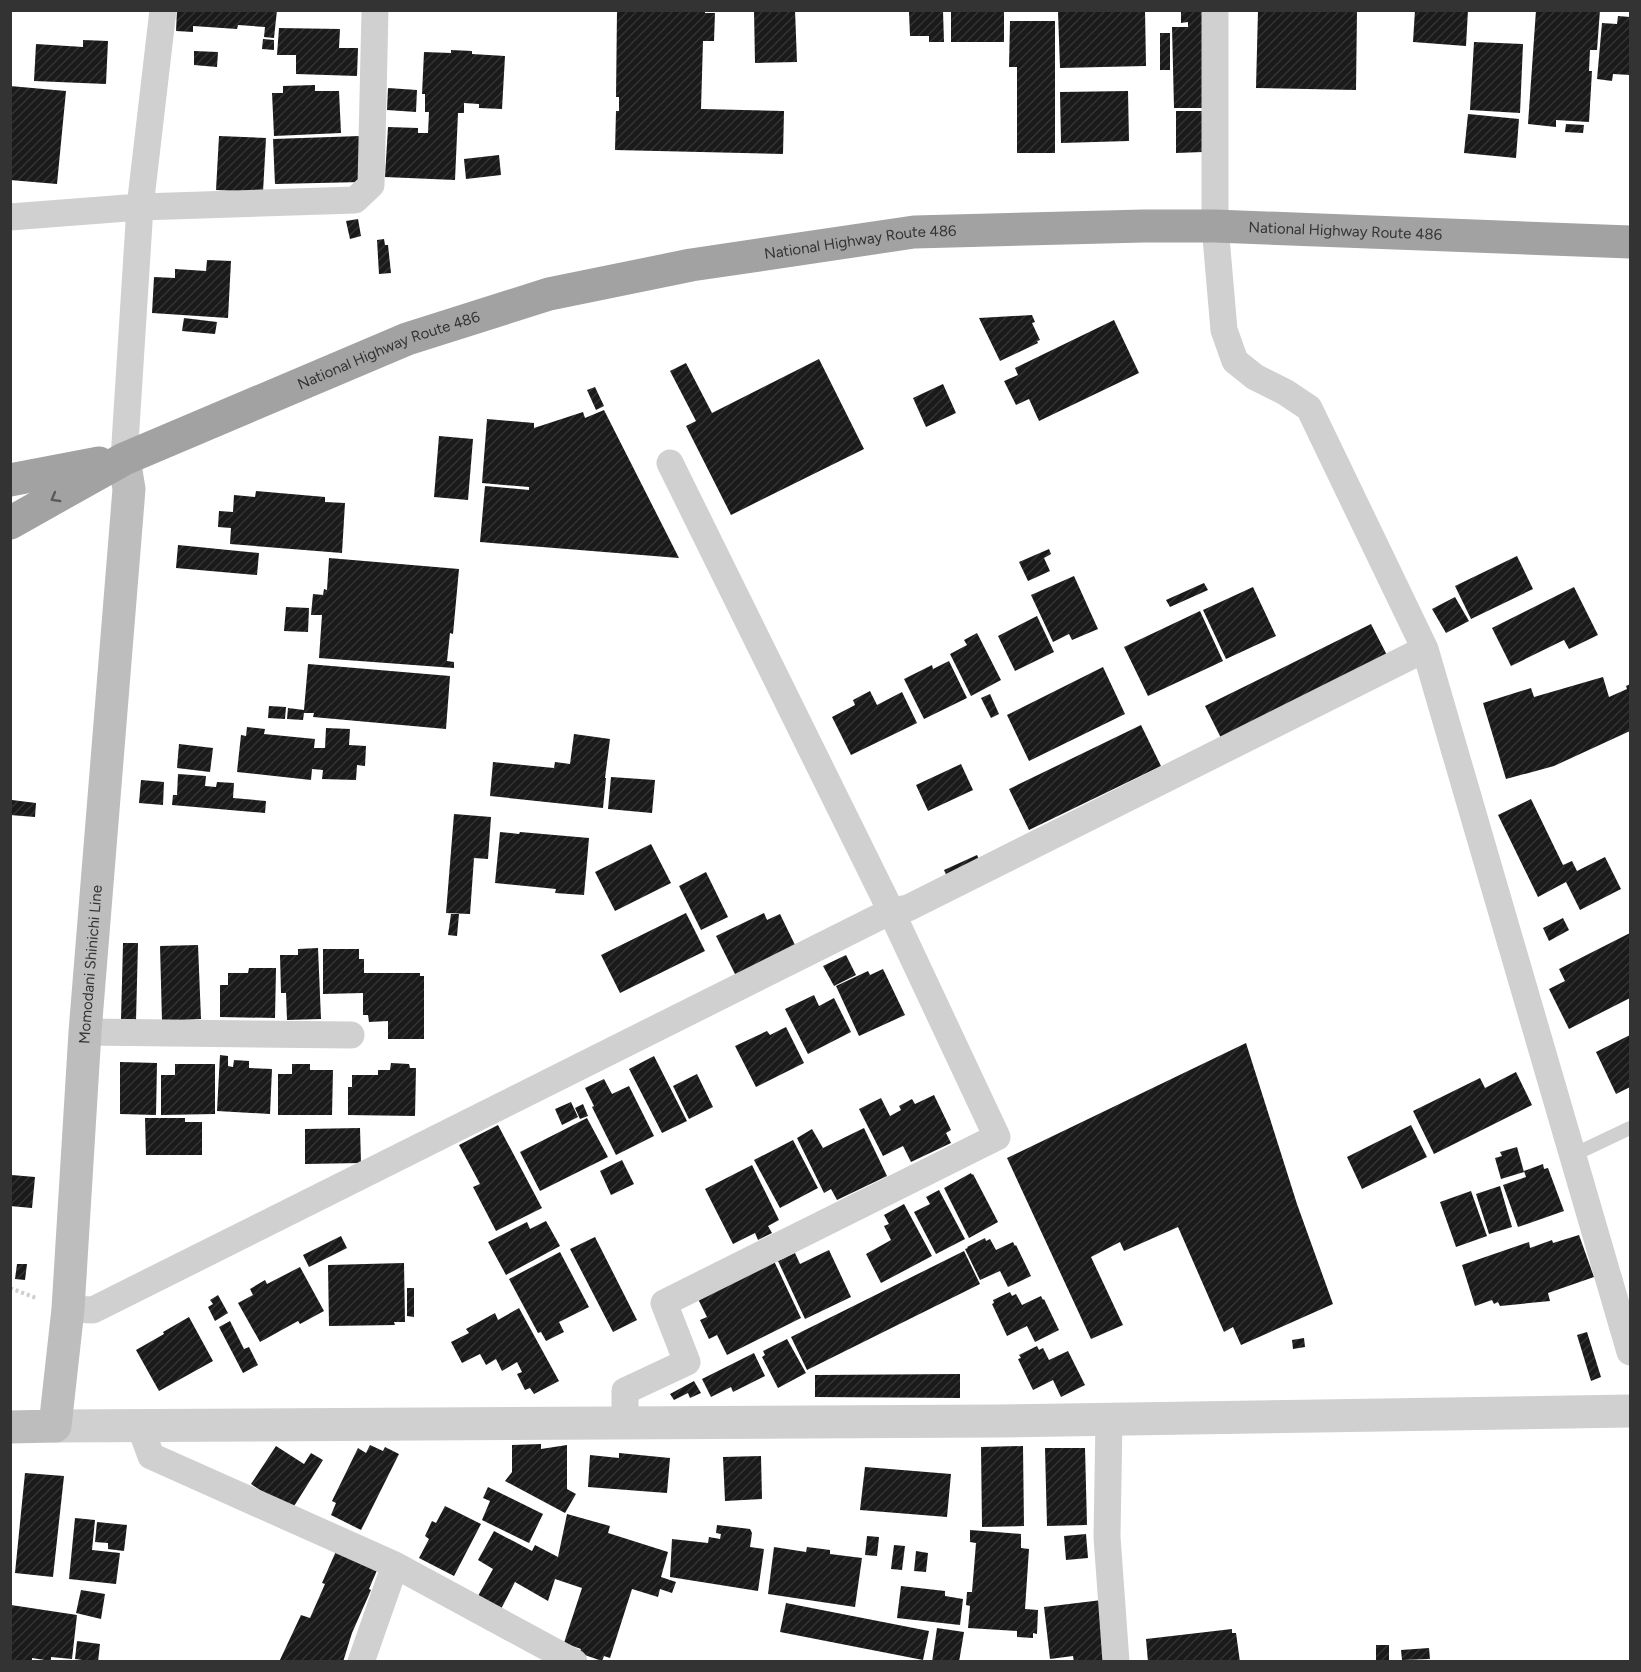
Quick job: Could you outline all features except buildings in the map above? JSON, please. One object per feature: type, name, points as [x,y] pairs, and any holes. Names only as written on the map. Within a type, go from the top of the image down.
[{"type":"highway","name":"National Highway Route 486","points":[[10,523],[124,459],[407,339],[549,294],[691,265],[914,232],[1144,226],[1215,226],[1630,242]]},
{"type":"highway","name":"National Highway Route 486","points":[[10,480],[124,459]]},
{"type":"main road","name":"Momodani Shinichi Line","points":[[55,1426],[68,1309],[85,1032],[129,489],[124,459]]},
{"type":"main road","points":[[10,1427],[55,1426]]},
{"type":"street","points":[[124,459],[140,207],[163,10]]},
{"type":"street","points":[[10,217],[140,207],[356,200],[371,184],[375,10]]},
{"type":"street","points":[[1215,10],[1215,226],[1224,330],[1235,361],[1255,377],[1285,392],[1309,408],[1425,650],[1630,1352]]},
{"type":"street","points":[[625,1422],[625,1390],[687,1362],[664,1303],[997,1137],[891,911],[670,463]]},
{"type":"street","points":[[68,1309],[93,1310],[891,911],[908,908],[1425,650]]},
{"type":"street","points":[[85,1032],[351,1035]]},
{"type":"street","points":[[55,1426],[1109,1419],[1630,1411]]},
{"type":"street","points":[[1109,1419],[1107,1536],[1116,1662]]},
{"type":"street","points":[[140,1426],[151,1456],[395,1565],[574,1662]]},
{"type":"street","points":[[361,1662],[395,1565]]},
{"type":"lane","points":[[1573,1155],[1630,1128]]}]
